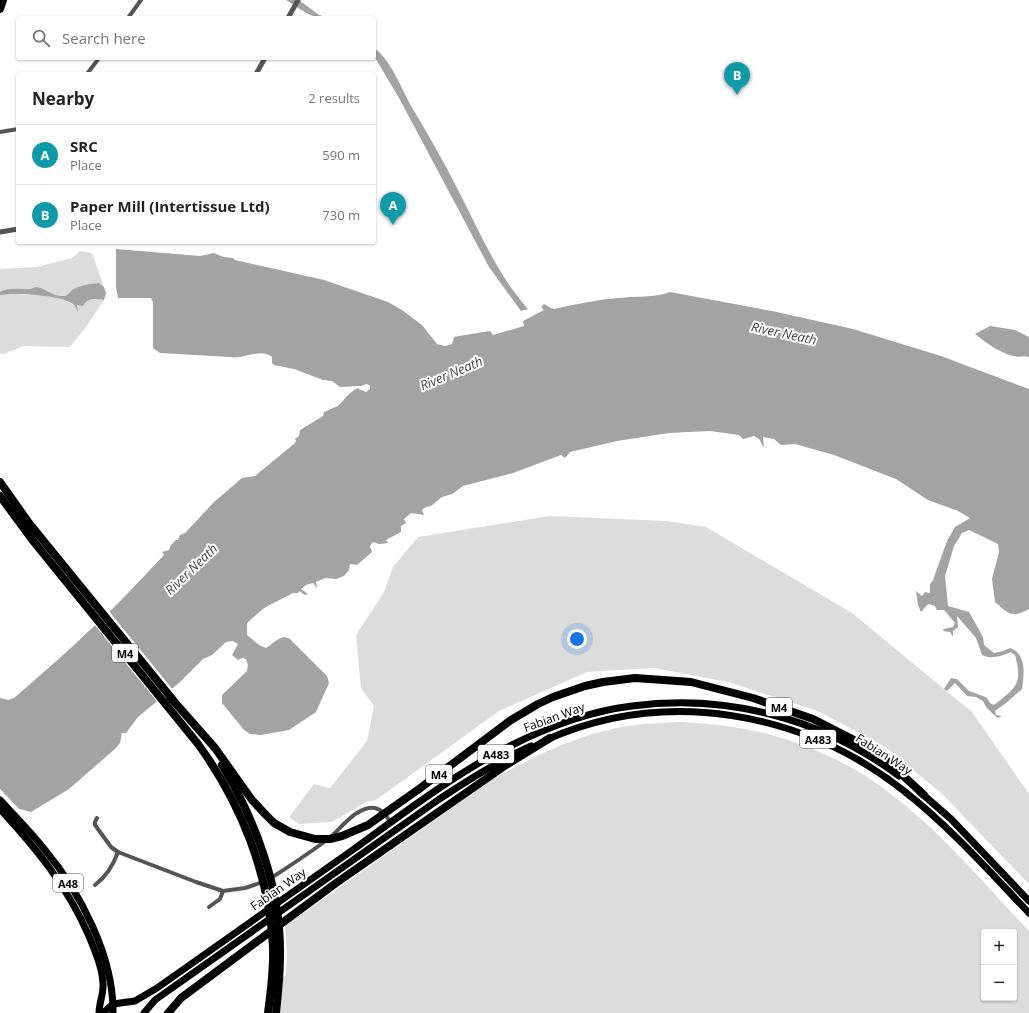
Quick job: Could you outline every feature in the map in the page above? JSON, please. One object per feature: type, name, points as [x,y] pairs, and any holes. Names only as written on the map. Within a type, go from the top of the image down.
[{"type":"highway","points":[[0,9],[3,0]]},
{"type":"highway","name":"M4","points":[[0,482],[29,523],[201,734],[220,762],[236,790],[255,832],[270,882],[278,918],[280,955],[276,1013]]},
{"type":"highway","name":"M4","points":[[0,496],[34,542],[198,744],[224,784],[246,829],[260,870],[268,907],[272,934],[273,960],[263,1013]]},
{"type":"highway","name":"M4","points":[[170,697],[215,748],[252,800],[266,816],[274,823],[290,832],[306,838],[323,840],[336,838],[348,834],[377,819],[511,720],[530,708],[571,690],[611,680],[635,678],[691,682],[753,698],[813,719],[838,731],[885,759],[924,795]]},
{"type":"highway","name":"M4","points":[[168,1013],[181,998],[336,883],[506,765],[550,738]]},
{"type":"highway","name":"M4","points":[[268,1013],[269,987]]},
{"type":"main road","name":"Fabian Way","points":[[113,1004],[135,1001],[157,988],[391,822],[477,764],[512,745],[570,720],[632,706],[664,703],[711,704],[736,707],[784,717],[826,733],[882,763],[924,795],[951,820],[1029,900]]},
{"type":"main road","name":"Fabian Way","points":[[144,1013],[156,1000],[438,800],[508,757],[574,729],[598,722],[642,714],[707,712],[776,724],[803,733],[855,757],[904,790],[934,815],[1029,913]]},
{"type":"main road","name":"A48","points":[[0,800],[46,850],[71,886],[96,935],[107,967],[107,983],[99,1013]]},
{"type":"main road","name":"A48","points":[[0,810],[40,854],[68,896],[82,921],[107,983],[113,1004],[113,1013]]},
{"type":"main road","points":[[103,1013],[113,1004]]},
{"type":"street","points":[[129,16],[141,0]]},
{"type":"street","points":[[290,15],[298,0]]},
{"type":"street","points":[[88,72],[98,60]]},
{"type":"street","points":[[257,72],[264,60]]},
{"type":"street","points":[[0,132],[16,129]]},
{"type":"street","points":[[0,232],[16,229]]},
{"type":"street","points":[[97,818],[95,826],[111,847],[118,852],[223,891],[245,888],[266,881],[328,839],[349,819],[360,811],[369,808],[377,808],[387,816],[391,822]]},
{"type":"street","points":[[95,885],[110,871],[118,852]]},
{"type":"street","points":[[209,907],[220,899],[223,891]]},
{"type":"shaded area","points":[[80,251],[92,253],[104,287],[99,283],[63,296],[55,296],[37,287],[28,289],[14,288],[0,292],[0,269],[37,267],[72,258]]},
{"type":"shaded area","points":[[9,293],[46,296],[65,300],[78,310],[76,305],[92,298],[104,300],[86,327],[70,347],[24,346],[0,354],[0,295]]},
{"type":"shaded area","points":[[550,516],[667,521],[706,527],[852,613],[972,712],[1029,794],[1029,884],[941,793],[885,747],[818,711],[728,682],[654,668],[587,672],[499,711],[376,800],[366,802],[332,822],[299,824],[289,817],[314,784],[330,788],[367,741],[374,706],[361,688],[356,635],[384,592],[393,567],[418,537]]},
{"type":"shaded area","points":[[681,722],[707,724],[746,729],[772,735],[806,746],[827,755],[867,777],[890,793],[912,811],[952,849],[1029,931],[1029,1013],[280,1013],[283,977],[286,975],[287,954],[285,926],[493,779],[509,770],[579,738],[616,728],[652,723]]},
{"type":"water","points":[[286,0],[299,0],[322,16],[310,15]]},
{"type":"water","points":[[376,50],[385,59],[395,74],[410,104],[445,165],[497,265],[506,280],[528,309],[521,311],[489,267],[399,98],[376,59]]},
{"type":"water","name":"River Neath","points":[[116,249],[200,256],[214,253],[223,257],[233,258],[235,260],[324,280],[388,302],[402,310],[422,325],[437,344],[445,346],[452,344],[454,337],[490,331],[493,335],[524,326],[523,321],[544,310],[541,307],[544,304],[554,309],[602,300],[624,297],[651,296],[670,292],[772,311],[853,329],[941,356],[1029,389],[1029,609],[1018,614],[1014,614],[1007,612],[995,602],[992,579],[999,552],[998,544],[969,530],[962,533],[954,546],[945,576],[948,606],[969,612],[983,637],[984,645],[994,653],[1010,648],[1019,655],[1022,660],[1024,671],[1022,689],[995,711],[996,715],[1002,716],[998,718],[986,707],[983,701],[976,697],[967,696],[955,683],[947,691],[944,689],[951,678],[957,679],[969,691],[987,698],[990,703],[994,705],[1008,694],[1016,684],[1018,673],[1015,655],[1011,652],[993,657],[982,655],[976,638],[957,616],[958,627],[953,631],[953,637],[950,632],[943,631],[944,629],[953,627],[955,623],[944,610],[937,610],[935,606],[928,604],[921,612],[918,605],[916,591],[922,596],[925,592],[930,593],[930,584],[933,580],[947,541],[955,527],[970,518],[958,511],[928,500],[896,479],[834,455],[795,444],[781,445],[774,439],[763,437],[764,448],[759,439],[754,436],[743,439],[739,435],[710,431],[669,433],[617,441],[570,452],[565,458],[561,455],[513,473],[463,486],[452,494],[442,497],[431,506],[426,507],[422,510],[424,515],[411,513],[404,519],[406,523],[401,526],[401,532],[386,540],[388,543],[379,544],[373,542],[370,546],[372,552],[357,565],[350,564],[349,570],[344,576],[336,579],[325,578],[316,582],[317,588],[313,583],[306,585],[301,589],[308,594],[305,595],[299,591],[298,593],[293,593],[264,608],[247,623],[247,635],[259,645],[266,648],[275,641],[287,637],[327,676],[329,683],[316,712],[289,730],[261,735],[250,734],[244,730],[222,703],[222,695],[247,671],[248,665],[246,659],[242,658],[238,660],[232,655],[238,644],[233,641],[226,642],[212,655],[203,659],[180,682],[138,717],[126,733],[122,733],[120,743],[116,748],[69,789],[31,812],[20,809],[0,818],[0,698],[8,700],[14,698],[72,647],[110,611],[164,555],[162,552],[169,550],[171,545],[178,540],[180,535],[185,533],[214,502],[242,478],[255,476],[295,443],[295,439],[299,436],[300,430],[323,416],[324,412],[338,406],[357,388],[366,392],[370,389],[370,386],[367,384],[361,386],[340,387],[332,381],[323,380],[294,369],[274,365],[272,363],[272,357],[262,353],[236,357],[160,353],[153,348],[153,302],[151,298],[118,298],[116,287]]},
{"type":"water","points":[[99,283],[104,287],[106,293],[104,300],[92,299],[87,301],[83,306],[77,305],[78,312],[73,304],[59,298],[26,294],[0,295],[0,292],[7,289],[29,289],[37,287],[53,294],[64,296],[80,287]]},
{"type":"water","points":[[990,326],[1015,330],[1029,337],[1029,357],[1015,357],[998,350],[975,334]]},
{"type":"pier","points":[[108,610],[173,690],[158,703],[94,624]]},
{"type":"pier","points":[[0,789],[21,811],[0,820]]},
{"type":"place","name":"Paper Mill (Intertissue Ltd)","points":[[737,95]]},
{"type":"place","name":"SRC","points":[[393,225]]}]
